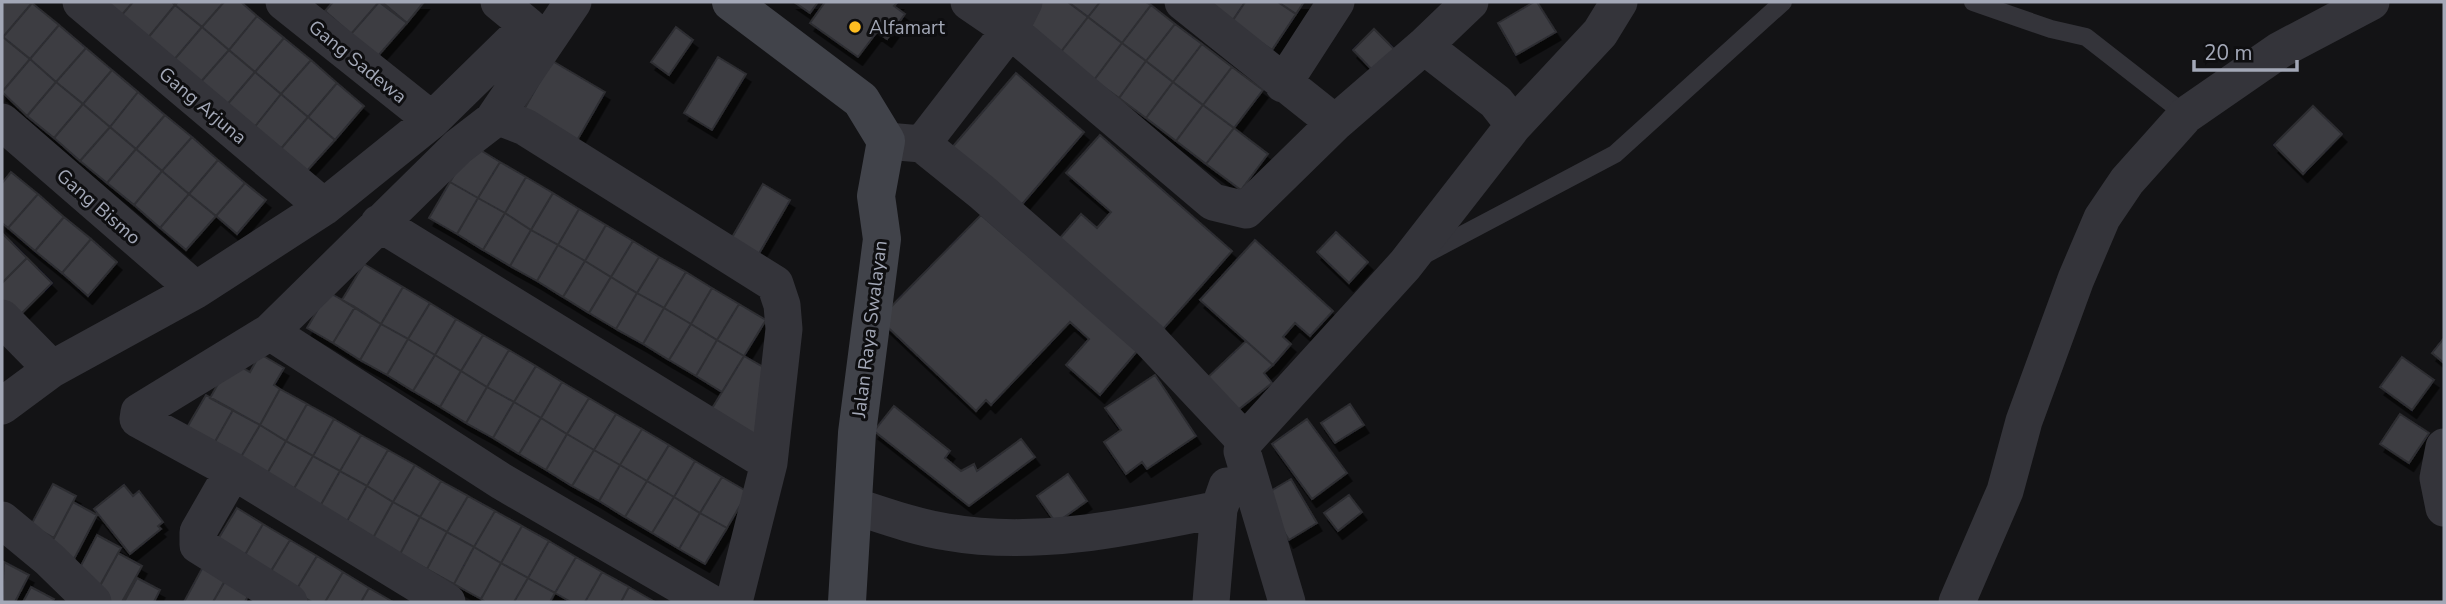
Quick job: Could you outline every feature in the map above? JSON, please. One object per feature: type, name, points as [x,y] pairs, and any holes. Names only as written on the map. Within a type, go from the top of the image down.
[{"type":"street","name":"Gang Arjuna","points":[[81,2],[324,207]]},
{"type":"street","name":"Gang Sadewa","points":[[284,2],[432,121]]},
{"type":"street","points":[[2,406],[52,369],[196,290],[324,207],[432,121],[528,26],[499,2]]},
{"type":"street","points":[[447,602],[233,471],[143,424],[138,419],[139,412],[270,332],[458,147],[493,120],[573,2]]},
{"type":"street","points":[[731,2],[860,100],[904,143],[983,192],[1149,339],[1243,446],[1287,602]]},
{"type":"street","points":[[969,2],[1017,16],[1213,202],[1246,210],[1335,123],[1470,2]]},
{"type":"street","points":[[1184,2],[1335,123]]},
{"type":"street","points":[[1283,84],[1336,2]]},
{"type":"street","points":[[1211,602],[1219,509],[1243,446],[1405,265],[1514,125],[1600,33],[1619,2]]},
{"type":"street","points":[[1957,602],[2005,491],[2028,410],[2093,238],[2127,181],[2186,115],[2280,50],[2371,2]]},
{"type":"street","points":[[904,143],[1017,16]]},
{"type":"street","points":[[1424,46],[1496,102],[1514,125]]},
{"type":"street","points":[[493,120],[502,118],[525,127],[775,284],[782,305],[784,329],[768,463],[734,602]]},
{"type":"street","name":"Gang Bismo","points":[[2,122],[196,290]]},
{"type":"street","name":"Jalan Raya Swalayan","points":[[847,602],[857,433],[882,239],[876,197],[904,143]]},
{"type":"street","points":[[379,223],[768,463]]},
{"type":"street","points":[[2,318],[52,369]]},
{"type":"street","points":[[270,332],[501,481],[709,602]]},
{"type":"street","points":[[2444,447],[2438,478],[2444,508]]},
{"type":"street","points":[[233,471],[198,532],[198,545],[289,602]]},
{"type":"street","points":[[854,506],[916,526],[951,533],[1020,536],[1069,536],[1219,509]]},
{"type":"street","points":[[2,520],[49,559],[93,602]]},
{"type":"lane","points":[[1405,265],[1615,154],[1783,2]]},
{"type":"lane","points":[[1973,2],[2051,29],[2086,37],[2186,115]]},
{"type":"building","points":[[2,2],[32,3],[3,37],[2,36]]},
{"type":"building","points":[[102,2],[133,2],[120,17]]},
{"type":"building","points":[[133,2],[172,2],[175,5],[147,39],[120,17]]},
{"type":"building","points":[[178,2],[224,2],[202,27],[175,5]]},
{"type":"building","points":[[224,2],[241,2],[257,16],[229,50],[202,27]]},
{"type":"building","points":[[333,2],[379,2],[351,34],[325,11]]},
{"type":"building","points":[[379,2],[407,23],[377,57],[351,34]]},
{"type":"building","points":[[382,2],[424,2],[407,23]]},
{"type":"building","points":[[794,2],[818,2],[810,13]]},
{"type":"building","name":"Alfamart","points":[[825,2],[898,2],[894,6],[905,14],[887,39],[877,32],[858,57],[810,23]]},
{"type":"building","points":[[1029,2],[1068,2],[1088,17],[1060,53],[1015,19]]},
{"type":"building","points":[[1068,2],[1100,2],[1088,17]]},
{"type":"building","points":[[1100,2],[1146,2],[1151,5],[1122,43],[1088,17]]},
{"type":"building","points":[[1199,2],[1245,2],[1231,23]]},
{"type":"building","points":[[1245,2],[1278,2],[1296,14],[1272,50],[1231,23]]},
{"type":"building","points":[[1278,2],[1304,2],[1296,14]]},
{"type":"building","points":[[1537,2],[1556,32],[1516,55],[1498,23]]},
{"type":"building","points":[[32,3],[59,25],[30,59],[3,37]]},
{"type":"building","points":[[175,5],[202,27],[173,61],[147,39]]},
{"type":"building","points":[[1151,5],[1175,24],[1146,61],[1122,43]]},
{"type":"building","points":[[257,16],[284,38],[255,72],[229,50]]},
{"type":"building","points":[[1088,17],[1122,43],[1094,80],[1060,53]]},
{"type":"building","points":[[1175,24],[1202,44],[1173,82],[1146,61]]},
{"type":"building","points":[[59,25],[86,48],[56,82],[30,59]]},
{"type":"building","points":[[202,27],[229,50],[199,84],[173,61]]},
{"type":"building","points":[[676,27],[693,40],[669,75],[651,62]]},
{"type":"building","points":[[1374,29],[1398,53],[1376,74],[1353,50]]},
{"type":"building","points":[[3,37],[30,59],[2,92],[2,39]]},
{"type":"building","points":[[284,38],[311,60],[281,94],[255,72]]},
{"type":"building","points":[[1122,43],[1146,61],[1119,98],[1094,80]]},
{"type":"building","points":[[1202,44],[1232,67],[1203,105],[1173,82]]},
{"type":"building","points":[[86,48],[112,70],[83,104],[56,82]]},
{"type":"building","points":[[229,50],[255,72],[226,106],[199,84]]},
{"type":"building","points":[[544,56],[605,92],[575,144],[522,113],[543,76]]},
{"type":"building","points":[[718,57],[746,74],[712,130],[684,113]]},
{"type":"building","points":[[30,59],[56,82],[27,116],[2,92]]},
{"type":"building","points":[[311,60],[337,83],[308,117],[281,94]]},
{"type":"building","points":[[1146,61],[1173,82],[1146,118],[1119,98]]},
{"type":"building","points":[[1232,67],[1263,90],[1234,128],[1203,105]]},
{"type":"building","points":[[112,70],[138,92],[110,127],[83,104]]},
{"type":"building","points":[[255,72],[281,94],[253,129],[226,106]]},
{"type":"building","points":[[1016,73],[1084,132],[1018,209],[949,151]]},
{"type":"building","points":[[56,82],[83,104],[54,138],[27,116]]},
{"type":"building","points":[[1173,82],[1203,105],[1176,141],[1146,118]]},
{"type":"building","points":[[337,83],[364,106],[335,140],[308,117]]},
{"type":"building","points":[[138,92],[165,115],[136,149],[110,127]]},
{"type":"building","points":[[281,94],[308,117],[279,151],[253,129]]},
{"type":"building","points":[[83,104],[110,127],[80,161],[54,138]]},
{"type":"building","points":[[1203,105],[1234,128],[1206,164],[1176,141]]},
{"type":"building","points":[[2313,106],[2342,134],[2303,174],[2274,145]]},
{"type":"building","points":[[165,115],[192,137],[162,171],[136,149]]},
{"type":"building","points":[[308,117],[335,140],[305,173],[279,151]]},
{"type":"building","points":[[110,127],[136,149],[107,183],[80,161]]},
{"type":"building","points":[[1234,128],[1268,154],[1241,190],[1206,164]]},
{"type":"building","points":[[1100,135],[1232,251],[1157,336],[1054,245],[1081,214],[1097,228],[1111,212],[1066,173]]},
{"type":"building","points":[[192,137],[218,160],[189,194],[162,171]]},
{"type":"building","points":[[472,145],[500,162],[478,198],[450,182]]},
{"type":"building","points":[[136,149],[162,171],[134,205],[107,183]]},
{"type":"building","points":[[218,160],[245,183],[216,216],[189,194]]},
{"type":"building","points":[[500,162],[526,177],[505,213],[478,198]]},
{"type":"building","points":[[162,171],[189,194],[160,228],[134,205]]},
{"type":"building","points":[[11,172],[38,194],[8,228],[2,223],[2,183]]},
{"type":"building","points":[[526,177],[553,193],[531,230],[505,213]]},
{"type":"building","points":[[450,182],[478,198],[457,234],[429,218]]},
{"type":"building","points":[[245,183],[266,200],[237,234],[216,216]]},
{"type":"building","points":[[763,184],[790,200],[757,257],[730,241]]},
{"type":"building","points":[[553,193],[579,209],[558,245],[531,230]]},
{"type":"building","points":[[38,194],[64,217],[35,251],[8,228]]},
{"type":"building","points":[[189,194],[216,216],[186,250],[160,228]]},
{"type":"building","points":[[478,198],[505,213],[483,250],[457,234]]},
{"type":"building","points":[[579,209],[606,225],[585,261],[558,245]]},
{"type":"building","points":[[505,213],[531,230],[510,266],[483,250]]},
{"type":"building","points":[[981,215],[1138,350],[1100,395],[1066,365],[1089,339],[1070,322],[991,405],[986,400],[976,411],[879,319]]},
{"type":"building","points":[[64,217],[91,239],[62,273],[35,251]]},
{"type":"building","points":[[606,225],[633,241],[611,277],[585,261]]},
{"type":"building","points":[[531,230],[558,245],[537,281],[510,266]]},
{"type":"building","points":[[1336,232],[1368,262],[1349,283],[1317,252]]},
{"type":"building","points":[[2,233],[27,258],[2,283]]},
{"type":"building","points":[[91,239],[117,262],[88,296],[62,273]]},
{"type":"building","points":[[1255,240],[1333,311],[1310,336],[1295,323],[1283,337],[1291,344],[1273,365],[1200,300]]},
{"type":"building","points":[[633,241],[659,257],[637,293],[611,277]]},
{"type":"building","points":[[558,245],[585,261],[563,297],[537,281]]},
{"type":"building","points":[[659,257],[686,272],[664,308],[637,293]]},
{"type":"building","points":[[27,258],[52,283],[19,316],[2,300],[2,283]]},
{"type":"building","points":[[585,261],[611,277],[589,313],[563,297]]},
{"type":"building","points":[[364,264],[403,287],[381,324],[342,300]]},
{"type":"building","points":[[686,272],[712,288],[691,324],[664,308]]},
{"type":"building","points":[[611,277],[637,293],[616,329],[589,313]]},
{"type":"building","points":[[403,287],[430,303],[408,339],[381,324]]},
{"type":"building","points":[[712,288],[739,304],[717,340],[691,324]]},
{"type":"building","points":[[328,292],[355,307],[333,343],[307,328]]},
{"type":"building","points":[[637,293],[664,308],[643,344],[616,329]]},
{"type":"building","points":[[430,303],[456,319],[435,355],[408,339]]},
{"type":"building","points":[[739,304],[766,320],[744,356],[717,340]]},
{"type":"building","points":[[355,307],[381,324],[360,360],[333,343]]},
{"type":"building","points":[[664,308],[691,324],[669,360],[643,344]]},
{"type":"building","points":[[456,319],[483,335],[461,371],[435,355]]},
{"type":"building","points":[[381,324],[408,339],[387,375],[360,360]]},
{"type":"building","points":[[691,324],[717,340],[696,376],[669,360]]},
{"type":"building","points":[[483,335],[509,350],[487,387],[461,371]]},
{"type":"building","points":[[2444,338],[2444,363],[2432,353]]},
{"type":"building","points":[[408,339],[435,355],[413,391],[387,375]]},
{"type":"building","points":[[717,340],[744,356],[722,392],[696,376]]},
{"type":"building","points":[[1246,341],[1273,365],[1264,373],[1272,383],[1233,414],[1204,381]]},
{"type":"building","points":[[509,350],[536,366],[514,402],[487,387]]},
{"type":"building","points":[[260,354],[284,368],[274,385],[280,389],[260,425],[210,398],[231,361],[250,372]]},
{"type":"building","points":[[435,355],[461,371],[440,407],[413,391]]},
{"type":"building","points":[[744,356],[774,373],[760,446],[708,415]]},
{"type":"building","points":[[2402,357],[2434,380],[2412,410],[2380,387]]},
{"type":"building","points":[[536,366],[562,382],[541,418],[514,402]]},
{"type":"building","points":[[461,371],[487,387],[466,423],[440,407]]},
{"type":"building","points":[[1155,375],[1196,436],[1147,469],[1142,462],[1126,474],[1104,442],[1121,430],[1105,408]]},
{"type":"building","points":[[562,382],[589,398],[567,434],[541,418]]},
{"type":"building","points":[[487,387],[514,402],[493,438],[466,423]]},
{"type":"building","points":[[280,389],[307,404],[286,441],[260,425]]},
{"type":"building","points":[[206,395],[233,410],[212,447],[185,431]]},
{"type":"building","points":[[589,398],[616,414],[594,450],[567,434]]},
{"type":"building","points":[[514,402],[541,418],[519,454],[493,438]]},
{"type":"building","points":[[307,404],[334,419],[313,456],[286,441]]},
{"type":"building","points":[[1350,404],[1364,425],[1335,443],[1321,423]]},
{"type":"building","points":[[894,406],[950,451],[945,458],[961,471],[974,464],[977,471],[1021,439],[1035,457],[969,506],[874,431]]},
{"type":"building","points":[[233,410],[260,425],[238,462],[212,447]]},
{"type":"building","points":[[616,414],[642,429],[620,465],[594,450]]},
{"type":"building","points":[[2400,414],[2429,433],[2409,463],[2380,444]]},
{"type":"building","points":[[541,418],[567,434],[546,470],[519,454]]},
{"type":"building","points":[[334,419],[361,435],[340,471],[313,456]]},
{"type":"building","points":[[1307,419],[1347,473],[1312,499],[1272,444]]},
{"type":"building","points":[[260,425],[286,441],[265,477],[238,462]]},
{"type":"building","points":[[642,429],[669,445],[647,481],[620,465]]},
{"type":"building","points":[[567,434],[594,450],[572,486],[546,470]]},
{"type":"building","points":[[361,435],[388,450],[367,486],[340,471]]},
{"type":"building","points":[[286,441],[313,456],[292,492],[265,477]]},
{"type":"building","points":[[669,445],[695,461],[674,497],[647,481]]},
{"type":"building","points":[[388,450],[415,465],[393,502],[367,486]]},
{"type":"building","points":[[594,450],[620,465],[599,501],[572,486]]},
{"type":"building","points":[[313,456],[340,471],[319,508],[292,492]]},
{"type":"building","points":[[695,461],[722,477],[700,513],[674,497]]},
{"type":"building","points":[[415,465],[441,481],[420,517],[393,502]]},
{"type":"building","points":[[620,465],[647,481],[625,517],[599,501]]},
{"type":"building","points":[[340,471],[367,486],[346,523],[319,508]]},
{"type":"building","points":[[1068,474],[1087,501],[1056,523],[1037,496]]},
{"type":"building","points":[[722,477],[748,492],[727,528],[700,513]]},
{"type":"building","points":[[1291,479],[1317,523],[1289,540],[1262,496]]},
{"type":"building","points":[[441,481],[468,496],[447,532],[420,517]]},
{"type":"building","points":[[647,481],[674,497],[652,533],[625,517]]},
{"type":"building","points":[[53,484],[76,496],[54,538],[31,525]]},
{"type":"building","points":[[124,485],[133,496],[139,491],[163,522],[158,526],[161,529],[130,554],[94,509]]},
{"type":"building","points":[[367,486],[393,502],[373,538],[346,523]]},
{"type":"building","points":[[1349,495],[1362,512],[1338,531],[1324,513]]},
{"type":"building","points":[[468,496],[495,511],[474,547],[447,532]]},
{"type":"building","points":[[674,497],[700,513],[679,549],[652,533]]},
{"type":"building","points":[[73,502],[97,515],[74,559],[50,545]]},
{"type":"building","points":[[393,502],[420,517],[400,554],[373,538]]},
{"type":"building","points":[[237,508],[263,524],[242,560],[215,544]]},
{"type":"building","points":[[495,511],[522,526],[501,563],[474,547]]},
{"type":"building","points":[[700,513],[727,528],[705,564],[679,549]]},
{"type":"building","points":[[420,517],[447,532],[427,569],[400,554]]},
{"type":"building","points":[[263,524],[290,540],[268,576],[242,560]]},
{"type":"building","points":[[522,526],[549,541],[528,578],[501,563]]},
{"type":"building","points":[[447,532],[474,547],[454,584],[427,569]]},
{"type":"building","points":[[97,535],[121,548],[98,589],[75,577]]},
{"type":"building","points":[[290,540],[317,556],[295,592],[268,576]]},
{"type":"building","points":[[549,541],[576,557],[555,593],[528,578]]},
{"type":"building","points":[[474,547],[501,563],[481,599],[454,584]]},
{"type":"building","points":[[118,553],[142,566],[122,602],[104,602],[94,597]]},
{"type":"building","points":[[317,556],[343,572],[325,602],[312,602],[295,592]]},
{"type":"building","points":[[576,557],[602,572],[585,602],[571,602],[555,593]]},
{"type":"building","points":[[4,562],[29,575],[15,602],[2,602]]},
{"type":"building","points":[[501,563],[528,578],[514,602],[485,602],[481,599]]},
{"type":"building","points":[[204,565],[227,577],[213,602],[184,602]]},
{"type":"building","points":[[343,572],[369,588],[361,602],[325,602]]},
{"type":"building","points":[[602,572],[629,587],[621,602],[585,602]]},
{"type":"building","points":[[137,578],[160,590],[154,602],[124,602]]},
{"type":"building","points":[[528,578],[555,593],[550,602],[514,602]]},
{"type":"building","points":[[225,581],[249,594],[245,602],[213,602]]},
{"type":"building","points":[[31,587],[54,599],[52,602],[23,602]]},
{"type":"building","points":[[629,587],[655,602],[621,602]]},
{"type":"building","points":[[369,588],[393,602],[361,602]]},
{"type":"place","name":"Alfamart","points":[[855,27]]}]
